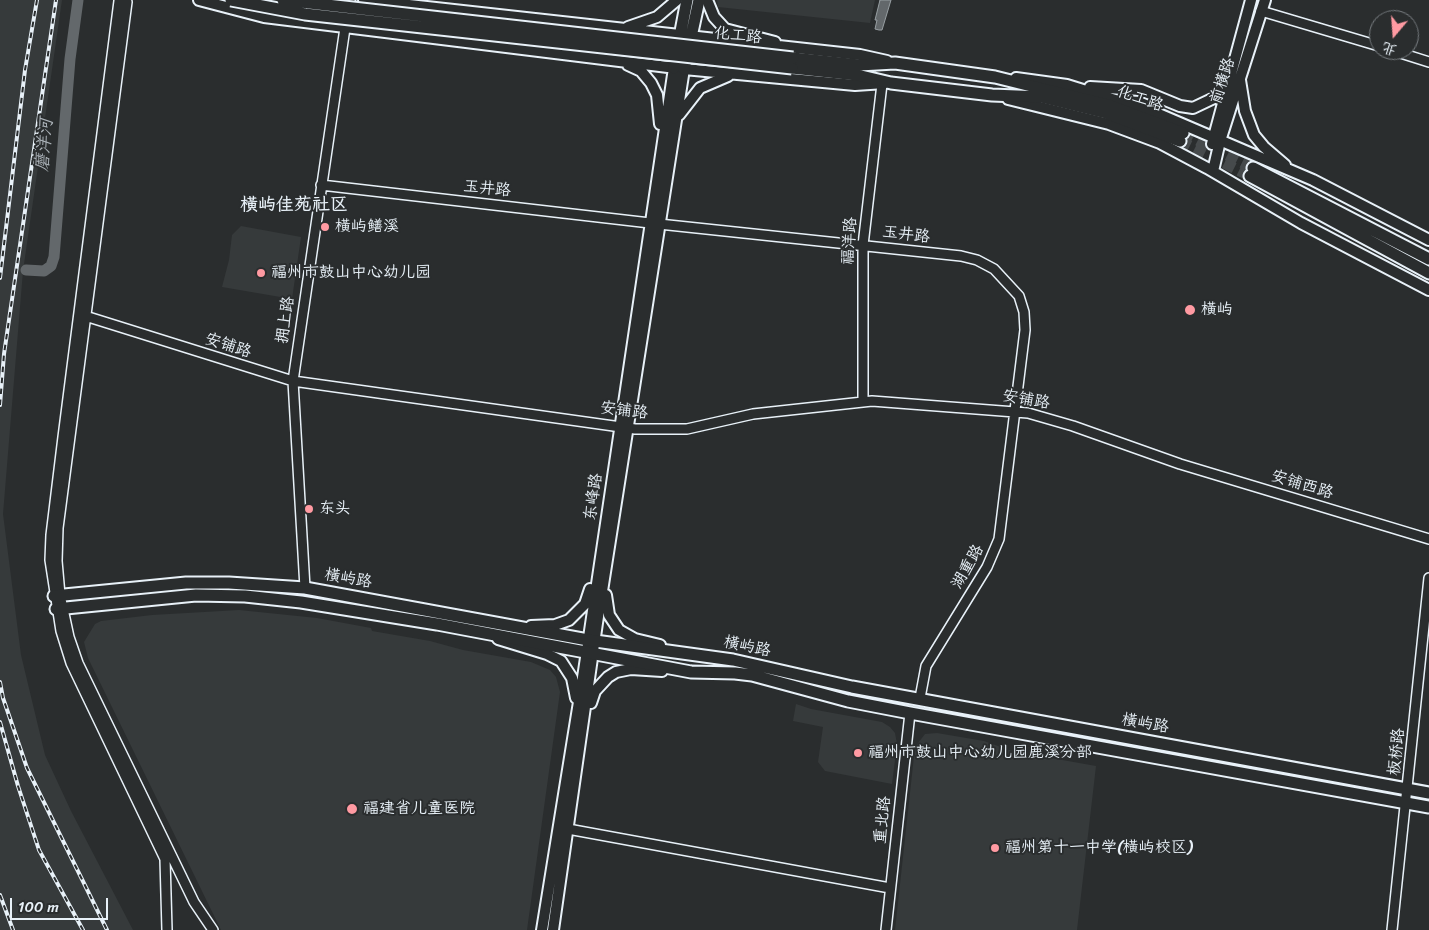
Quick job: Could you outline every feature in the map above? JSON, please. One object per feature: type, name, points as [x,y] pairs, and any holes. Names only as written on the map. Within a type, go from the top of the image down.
[{"type":"main road","points":[[199,0],[264,18],[345,28],[732,74],[855,85],[887,83]]},
{"type":"main road","name":"化工路","points":[[231,0],[305,14],[792,58],[887,83],[992,95],[1041,97],[1185,134]]},
{"type":"main road","name":"化工路","points":[[283,0],[859,65],[895,63],[995,77],[1108,105],[1185,134]]},
{"type":"main road","points":[[345,28],[349,0]]},
{"type":"main road","points":[[364,0],[685,35],[792,58]]},
{"type":"main road","points":[[624,29],[657,17],[677,0]]},
{"type":"main road","points":[[679,68],[685,35],[687,0]]},
{"type":"main road","points":[[685,35],[699,0]]},
{"type":"main road","points":[[707,0],[714,17],[725,29],[762,37],[792,58]]},
{"type":"main road","name":"前横路","points":[[1210,169],[1226,86],[1251,0]]},
{"type":"main road","name":"前横路","points":[[1217,140],[1265,0]]},
{"type":"main road","points":[[603,58],[635,68],[651,83],[657,95],[660,112],[661,147]]},
{"type":"main road","name":"东峰路","points":[[654,223],[676,120],[679,68]]},
{"type":"main road","name":"东峰路","points":[[553,930],[578,763],[602,542],[623,427],[654,223],[661,147],[679,68]]},
{"type":"main road","points":[[676,120],[700,88],[718,78],[732,74]]},
{"type":"main road","points":[[995,77],[1046,81],[1067,85],[1135,105],[1185,134],[1217,140],[1296,173],[1429,240]]},
{"type":"main road","points":[[1239,79],[1245,111],[1254,135],[1271,153],[1296,173]]},
{"type":"main road","points":[[1067,85],[1125,87],[1141,90],[1154,97],[1180,106],[1193,108],[1214,98],[1226,86]]},
{"type":"main road","name":"化工路","points":[[992,95],[1109,124],[1160,144],[1210,169],[1301,223],[1429,290]]},
{"type":"main road","points":[[1154,97],[1185,134]]},
{"type":"main road","points":[[1429,259],[1252,172],[1429,272]]},
{"type":"main road","name":"东峰路","points":[[591,640],[606,567],[623,427]]},
{"type":"main road","points":[[516,626],[555,625],[577,614],[588,599],[596,552],[602,542]]},
{"type":"main road","points":[[606,567],[606,605],[611,620],[619,630],[640,641],[692,654]]},
{"type":"main road","name":"横屿路","points":[[57,596],[194,582],[305,588],[591,640],[733,660],[852,687],[1429,793]]},
{"type":"main road","name":"横屿路","points":[[59,608],[178,595],[245,596],[332,606],[691,672],[752,675],[848,700],[910,713],[1429,807]]},
{"type":"main road","points":[[483,634],[522,648],[547,654],[561,661],[574,682],[577,711]]},
{"type":"main road","name":"东峰路","points":[[542,930],[577,711],[590,654]]},
{"type":"main road","points":[[578,763],[587,733],[593,694],[608,677],[616,672],[631,669],[691,672]]},
{"type":"street","points":[[83,315],[127,2],[119,1],[58,528],[57,596],[63,642],[71,664],[165,859],[167,930]]},
{"type":"street","points":[[1261,11],[1369,43]]},
{"type":"street","name":"拥上路","points":[[305,588],[293,381],[345,28]]},
{"type":"street","name":"福洋路","points":[[863,402],[864,245],[887,83]]},
{"type":"street","name":"玉井路","points":[[321,185],[864,245],[977,260],[994,269],[1011,284],[1021,302],[1026,323],[1016,411]]},
{"type":"street","name":"安铺路","points":[[83,315],[293,381],[623,427],[687,429],[753,414],[863,402],[1016,411],[1067,424],[1167,460]]},
{"type":"street","name":"湖重路","points":[[920,698],[926,666],[987,567],[998,544],[1016,411]]},
{"type":"street","name":"安铺西路","points":[[1167,460],[1429,539]]},
{"type":"street","name":"板桥路","points":[[1392,930],[1407,803],[1429,578]]},
{"type":"street","points":[[59,608],[78,663],[194,902],[213,930]]},
{"type":"street","name":"重北路","points":[[886,930],[910,713]]},
{"type":"street","points":[[568,829],[890,888]]},
{"type":"shaded area","points":[[0,0],[62,0],[23,271],[3,514],[21,655],[45,755],[71,811],[133,930],[0,930]]},
{"type":"shaded area","points":[[717,0],[875,0],[870,23],[718,7]]},
{"type":"shaded area","points":[[880,0],[891,0],[882,30],[875,29],[877,20],[875,20]]},
{"type":"shaded area","name":"福州市鼓山中心幼儿园","points":[[241,226],[301,237],[292,299],[222,287],[229,260],[232,235]]},
{"type":"shaded area","name":"福建省儿童医院","points":[[239,610],[317,618],[371,628],[372,631],[531,662],[550,670],[556,677],[560,692],[527,930],[221,930],[88,658],[84,642],[95,624],[101,621],[152,615]]},
{"type":"shaded area","name":"福州市鼓山中心幼儿园鹿溪分部","points":[[796,704],[811,709],[882,722],[890,727],[895,733],[897,744],[892,784],[825,771],[818,762],[823,727],[793,721]]},
{"type":"shaded area","name":"福州第十一中学(横屿校区)","points":[[937,733],[984,741],[1012,751],[1096,766],[1077,930],[895,930],[915,747],[925,734]]},
{"type":"waterway","name":"磨洋河","points":[[26,270],[44,271],[51,266],[54,257],[70,59],[78,0]]},
{"type":"tunnel","points":[[1183,133],[1253,168]]},
{"type":"tunnel","points":[[1180,141],[1250,176]]},
{"type":"railway","points":[[0,278],[25,70],[37,0]]},
{"type":"railway","points":[[0,405],[4,354],[56,0]]},
{"type":"railway","points":[[0,682],[3,698],[27,768],[107,930]]},
{"type":"railway","points":[[0,722],[39,850],[83,930]]},
{"type":"railway","points":[[0,895],[13,930]]},
{"type":"place","name":"横屿鳝溪","points":[[325,227]]},
{"type":"place","name":"福州市鼓山中心幼儿园","points":[[261,273]]},
{"type":"place","name":"横屿","points":[[1190,310]]},
{"type":"place","name":"东头","points":[[309,509]]},
{"type":"place","name":"福州市鼓山中心幼儿园鹿溪分部","points":[[858,753]]},
{"type":"place","name":"福建省儿童医院","points":[[352,809]]},
{"type":"place","name":"福州第十一中学(横屿校区)","points":[[995,848]]},
{"type":"district","name":"横屿佳苑社区","points":[[294,205]]}]
